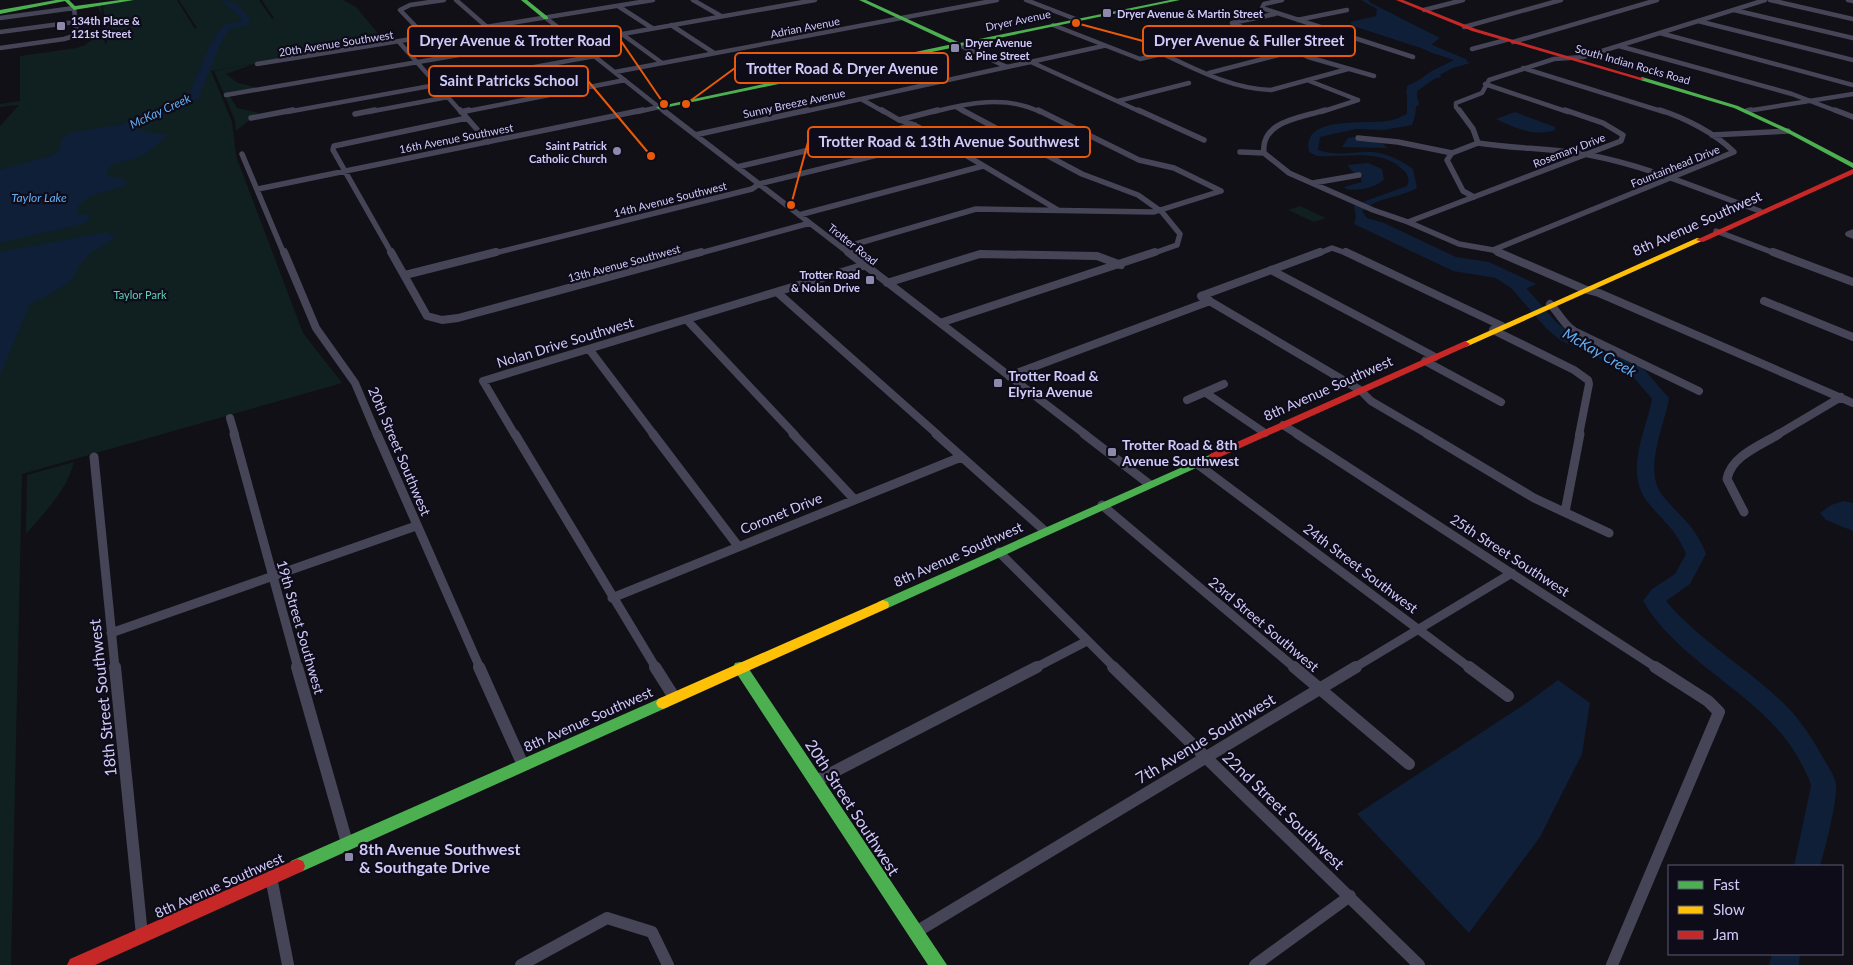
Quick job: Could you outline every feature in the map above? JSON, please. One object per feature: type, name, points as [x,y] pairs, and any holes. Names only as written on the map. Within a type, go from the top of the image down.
[{"type":"street","points":[[0,11],[48,0]]},
{"type":"street","points":[[0,11],[68,3],[131,0]]},
{"type":"street","points":[[426,37],[400,10],[402,8],[444,0]]},
{"type":"street","points":[[456,0],[486,27]]},
{"type":"street","points":[[524,0],[546,18]]},
{"type":"street","name":"20th Avenue Southwest","points":[[257,64],[654,0]]},
{"type":"street","points":[[693,0],[721,16]]},
{"type":"street","points":[[777,0],[786,5]]},
{"type":"street","points":[[577,42],[816,0]]},
{"type":"street","points":[[862,0],[1007,67]]},
{"type":"street","name":"Adrian Avenue","points":[[615,72],[997,0]]},
{"type":"street","points":[[1026,0],[1078,20]]},
{"type":"street","name":"Dryer Avenue","points":[[659,107],[1177,0]]},
{"type":"street","points":[[1282,0],[1262,6],[1266,10],[1413,57]]},
{"type":"street","name":"South Indian Rocks Road","points":[[1399,0],[1464,27],[1747,111],[1853,166]]},
{"type":"street","points":[[1424,10],[1464,0]]},
{"type":"street","points":[[1464,27],[1562,0]]},
{"type":"street","points":[[1472,49],[1510,41],[1657,0]]},
{"type":"street","points":[[1478,143],[1473,129],[1456,107],[1456,103],[1482,93],[1485,84],[1495,76],[1567,58],[1583,57],[1765,0]]},
{"type":"street","points":[[1770,0],[1853,19]]},
{"type":"street","points":[[1848,0],[1853,1]]},
{"type":"street","points":[[0,18],[68,3]]},
{"type":"street","points":[[0,48],[77,35],[75,22],[68,3]]},
{"type":"street","points":[[618,6],[652,28]]},
{"type":"street","points":[[1297,20],[1347,10]]},
{"type":"street","points":[[1734,10],[1853,38]]},
{"type":"street","points":[[1277,13],[1232,24],[1256,32],[1294,51],[1374,76]]},
{"type":"street","name":"Trotter Road","points":[[546,18],[737,168],[1149,484]]},
{"type":"street","points":[[1698,21],[1853,60]]},
{"type":"street","points":[[0,32],[75,22]]},
{"type":"street","points":[[671,25],[714,53]]},
{"type":"street","points":[[1053,26],[1140,59],[1256,32]]},
{"type":"street","points":[[1660,33],[1853,85]]},
{"type":"street","points":[[622,34],[662,63]]},
{"type":"street","points":[[226,95],[569,36]]},
{"type":"street","points":[[399,42],[488,142]]},
{"type":"street","points":[[1619,45],[1775,88],[1853,117]]},
{"type":"street","name":"Sunny Breeze Avenue","points":[[695,135],[1103,46]]},
{"type":"street","points":[[1208,73],[1294,51]]},
{"type":"street","points":[[1163,54],[1208,73],[1260,90],[1348,69]]},
{"type":"street","points":[[252,118],[595,56]]},
{"type":"street","points":[[1031,62],[1204,140]]},
{"type":"street","name":"Fountainhead Drive","points":[[1493,250],[1734,152],[1729,146],[1712,135],[1674,115],[1523,68]]},
{"type":"street","points":[[461,112],[625,80]]},
{"type":"street","points":[[1306,80],[1365,104]]},
{"type":"street","points":[[1118,101],[1189,83]]},
{"type":"street","name":"Rosemary Drive","points":[[1408,222],[1621,141],[1623,135],[1603,123],[1485,84]]},
{"type":"street","points":[[1747,111],[1853,94]]},
{"type":"street","points":[[355,114],[448,97]]},
{"type":"street","points":[[860,99],[899,120],[915,125],[1060,211]]},
{"type":"street","points":[[842,248],[976,209],[1111,213],[1163,210],[1221,191],[1174,168],[1139,160],[1028,107],[980,101],[899,120]]},
{"type":"street","points":[[1264,153],[1262,140],[1267,132],[1275,126],[1295,118],[1356,101]]},
{"type":"street","name":"16th Avenue Southwest","points":[[258,189],[659,107]]},
{"type":"street","points":[[940,324],[1177,245],[1180,234],[1163,210],[1120,187],[1100,182],[1082,174],[956,107]]},
{"type":"street","points":[[442,320],[427,316],[333,150],[334,146],[467,118]]},
{"type":"street","points":[[737,168],[915,125]]},
{"type":"street","points":[[1712,135],[1788,131]]},
{"type":"street","points":[[1358,138],[1398,142],[1452,153],[1478,143],[1586,155],[1609,160],[1760,211]]},
{"type":"street","name":"14th Avenue Southwest","points":[[405,275],[752,189],[760,184],[939,140]]},
{"type":"street","points":[[1240,152],[1264,153],[1289,173],[1372,210],[1408,222],[1459,244],[1493,250],[1584,289],[1599,293],[1853,403]]},
{"type":"street","points":[[1452,153],[1448,160],[1463,191],[1474,197]]},
{"type":"street","name":"20th Street Southwest","points":[[242,154],[316,328],[355,383],[416,526],[523,765]]},
{"type":"street","points":[[799,214],[983,166]]},
{"type":"street","name":"8th Avenue Southwest","points":[[76,965],[1550,304],[1853,171]]},
{"type":"street","points":[[1313,184],[1360,175]]},
{"type":"street","name":"13th Avenue Southwest","points":[[442,320],[458,318],[810,223]]},
{"type":"street","points":[[1716,231],[1853,282]]},
{"type":"street","points":[[1853,232],[1848,234],[1853,236]]},
{"type":"street","points":[[1565,512],[1588,380],[1574,370],[1498,328],[1339,249],[1332,248],[1201,296],[1360,390],[1380,406],[1534,498],[1609,533]]},
{"type":"street","points":[[887,283],[980,254],[1097,256],[1121,265]]},
{"type":"street","name":"Nolan Drive Southwest","points":[[674,697],[612,598],[483,381],[865,265]]},
{"type":"street","points":[[1271,270],[1430,359],[1501,402]]},
{"type":"street","points":[[778,292],[1046,531]]},
{"type":"street","points":[[1009,376],[1210,301]]},
{"type":"street","points":[[1764,301],[1853,337]]},
{"type":"street","points":[[1550,304],[1562,316],[1566,326],[1574,332],[1592,338],[1699,391]]},
{"type":"street","points":[[687,320],[854,499]]},
{"type":"street","points":[[589,348],[738,546]]},
{"type":"street","points":[[1187,400],[1224,384]]},
{"type":"street","points":[[1206,393],[1265,433]]},
{"type":"street","points":[[1744,512],[1728,478],[1728,473],[1736,460],[1841,397]]},
{"type":"street","name":"19th Street Southwest","points":[[230,418],[347,843]]},
{"type":"street","name":"25th Street Southwest","points":[[1283,424],[1708,701],[1719,712],[1612,965]]},
{"type":"street","name":"18th Street Southwest","points":[[94,457],[142,935]]},
{"type":"street","name":"Coronet Drive","points":[[612,598],[961,457]]},
{"type":"street","name":"24th Street Southwest","points":[[1196,463],[1508,696]]},
{"type":"street","name":"23rd Street Southwest","points":[[1102,506],[1409,764]]},
{"type":"street","points":[[111,633],[416,526]]},
{"type":"street","name":"22nd Street Southwest","points":[[999,552],[1087,641],[1419,965]]},
{"type":"street","name":"7th Avenue Southwest","points":[[916,932],[1318,688],[1512,573]]},
{"type":"street","points":[[816,781],[1087,641]]},
{"type":"street","name":"20th Street Southwest","points":[[740,668],[938,965]]},
{"type":"street","points":[[271,877],[288,965]]},
{"type":"street","points":[[1255,965],[1350,896]]},
{"type":"street","points":[[521,965],[607,918],[652,932],[668,965]]},
{"type":"green space","name":"Taylor Park","points":[[136,0],[177,0],[195,29],[197,28],[179,0],[259,0],[272,19],[274,18],[262,0],[343,0],[356,7],[385,42],[211,71],[232,122],[236,156],[303,333],[342,383],[22,474],[11,965],[0,965],[0,126],[19,105],[0,107],[0,104],[20,101],[20,56],[77,48],[85,45],[103,31],[105,44],[107,43],[103,5],[101,6],[102,14],[96,5]]},
{"type":"green space","points":[[254,64],[226,74],[238,83],[259,88],[224,94],[214,71]]},
{"type":"green space","points":[[229,95],[237,108],[259,113],[248,117],[251,119],[236,131],[235,121],[225,96]]},
{"type":"green space","points":[[1300,206],[1326,218],[1314,222],[1288,210]]},
{"type":"green space","points":[[74,462],[61,491],[26,534],[27,475]]},
{"type":"water","points":[[1361,0],[1368,0],[1440,38],[1432,44],[1432,47],[1437,50],[1433,52],[1353,26],[1350,22],[1376,16],[1377,9]]},
{"type":"water","points":[[1436,52],[1458,57],[1470,63],[1439,72],[1441,77],[1420,83],[1412,125],[1384,130],[1356,129],[1320,137],[1318,150],[1340,153],[1373,152],[1383,154],[1413,169],[1417,188],[1369,206],[1360,203],[1407,186],[1407,175],[1393,162],[1383,158],[1361,155],[1317,156],[1309,152],[1309,140],[1315,131],[1326,126],[1392,120],[1407,114],[1407,86],[1432,73],[1460,63],[1458,60]]},
{"type":"water","points":[[1515,112],[1555,127],[1555,130],[1533,132],[1496,119]]},
{"type":"water","name":"Taylor Lake","points":[[123,124],[145,131],[168,135],[147,153],[112,165],[106,171],[109,176],[123,179],[128,183],[119,188],[97,193],[83,202],[77,208],[77,215],[88,214],[90,217],[86,223],[0,243],[0,170],[53,155],[60,149],[61,140],[70,133]]},
{"type":"water","points":[[1354,137],[1356,139],[1380,141],[1387,148],[1342,147],[1348,138]]},
{"type":"water","points":[[1368,163],[1382,169],[1384,179],[1377,185],[1366,188],[1346,189],[1344,187],[1362,182],[1360,177],[1364,176],[1360,173],[1355,174],[1347,165]]},
{"type":"water","points":[[1354,206],[1365,209],[1362,211],[1367,218],[1384,223],[1456,257],[1489,262],[1536,284],[1519,292],[1496,278],[1453,271],[1354,224],[1356,217]]},
{"type":"water","name":"Taylor Lake","points":[[107,232],[115,238],[90,253],[79,266],[71,281],[30,304],[0,375],[0,252]]},
{"type":"water","points":[[1844,501],[1853,503],[1853,531],[1826,520],[1820,513],[1831,505]]},
{"type":"water","points":[[1558,680],[1590,703],[1582,754],[1540,837],[1469,933],[1357,814],[1528,702]]},
{"type":"waterway","name":"McKay Creek","points":[[108,140],[127,125],[180,106],[194,97],[215,45],[226,27],[245,23],[246,21],[242,13],[224,0]]},
{"type":"waterway","name":"McKay Creek","points":[[1413,40],[1435,51],[1463,60],[1434,74],[1411,91],[1414,105]]},
{"type":"waterway","name":"McKay Creek","points":[[1501,277],[1516,285],[1551,325],[1566,337],[1635,369],[1661,398],[1648,446],[1646,462],[1648,486],[1655,499],[1684,529],[1696,554],[1683,579],[1654,601],[1672,623],[1693,643],[1762,698],[1783,718],[1801,741],[1822,779],[1823,786],[1817,825],[1807,865]]},
{"type":"waterway","name":"McKay Creek","points":[[1784,965],[1786,955]]},
{"type":"traffic: fast","points":[[0,12],[64,0]]},
{"type":"traffic: fast","points":[[66,0],[74,8],[131,0]]},
{"type":"traffic: fast","points":[[524,0],[546,18]]},
{"type":"traffic: fast","points":[[862,0],[959,45]]},
{"type":"traffic: fast","points":[[659,107],[1177,0]]},
{"type":"traffic: fast","points":[[1642,79],[1736,107],[1788,131],[1853,166]]},
{"type":"traffic: fast","points":[[883,605],[1214,456]]},
{"type":"traffic: fast","points":[[740,667],[938,965]]},
{"type":"traffic: fast","points":[[297,866],[663,703]]},
{"type":"traffic: slow","points":[[1465,344],[1700,240]]},
{"type":"traffic: slow","points":[[663,703],[883,605]]},
{"type":"traffic: jam","points":[[1399,0],[1474,30],[1642,79]]},
{"type":"traffic: jam","points":[[1700,240],[1853,171]]},
{"type":"traffic: jam","points":[[1214,456],[1465,344]]},
{"type":"traffic: jam","points":[[76,965],[297,866]]},
{"type":"place","name":"Dryer Avenue & Martin Street","points":[[1107,13]]},
{"type":"place","name":"Dryer Avenue & Fuller Street","points":[[1076,23]]},
{"type":"place","name":"134th Place & 121st Street","points":[[61,26]]},
{"type":"place","name":"Dryer Avenue & Pine Street","points":[[955,48]]},
{"type":"place","name":"Dryer Avenue & Trotter Road","points":[[664,104]]},
{"type":"place","name":"Trotter Road & Dryer Avenue","points":[[686,104]]},
{"type":"place","name":"Saint Patrick Catholic Church","points":[[617,151]]},
{"type":"place","name":"Saint Patricks School","points":[[651,156]]},
{"type":"place","name":"Trotter Road & 13th Avenue Southwest","points":[[791,205]]},
{"type":"place","name":"Trotter Road & Nolan Drive","points":[[870,280]]},
{"type":"place","name":"Trotter Road & Elyria Avenue","points":[[998,383]]},
{"type":"place","name":"Trotter Road & 8th Avenue Southwest","points":[[1112,452]]},
{"type":"place","name":"8th Avenue Southwest & Southgate Drive","points":[[349,857]]}]
